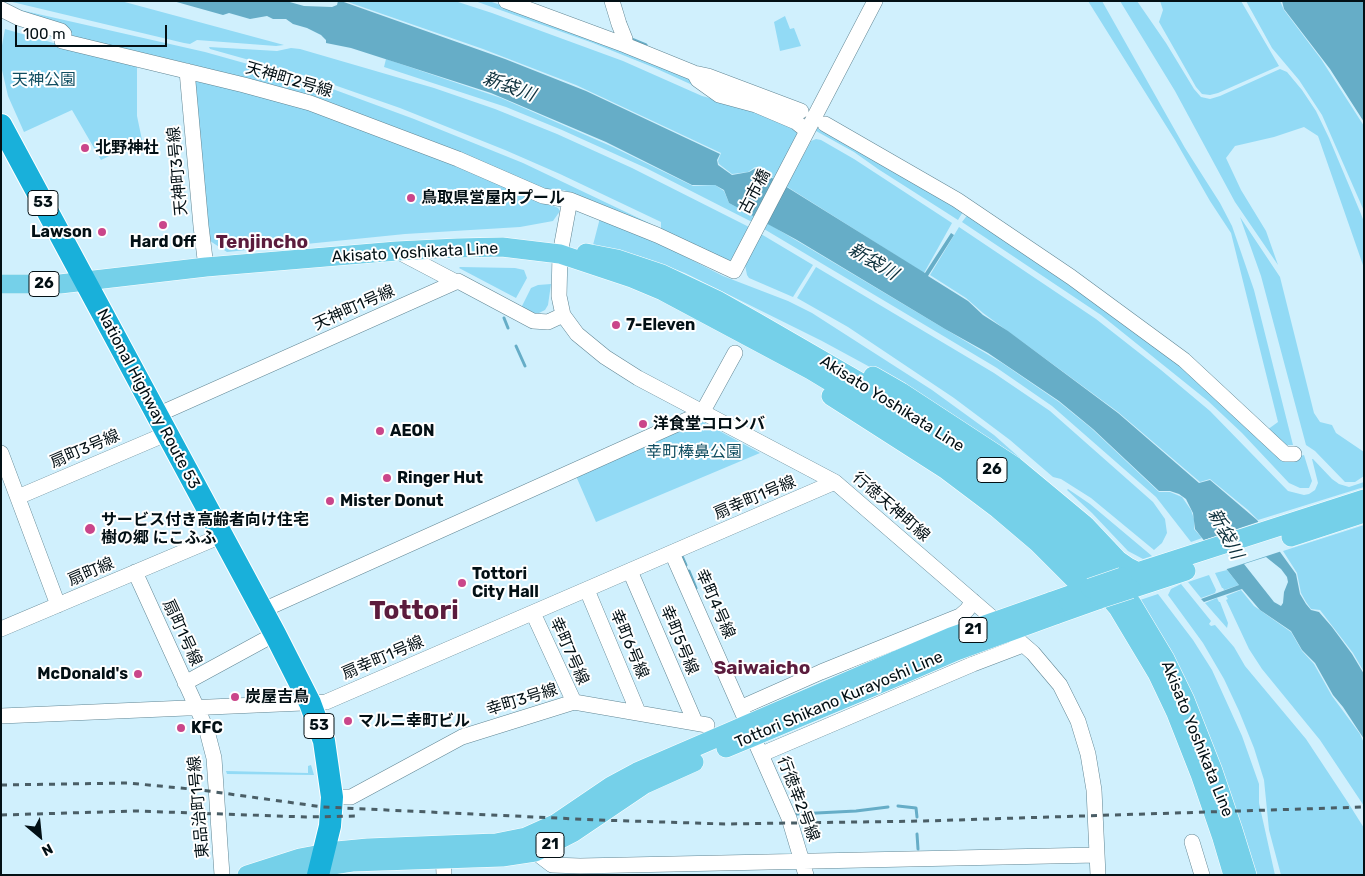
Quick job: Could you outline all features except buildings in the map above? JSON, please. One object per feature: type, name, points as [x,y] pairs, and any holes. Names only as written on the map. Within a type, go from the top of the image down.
[{"type":"highway","name":"National Highway Route 53","points":[[1,124],[275,634],[310,703],[324,742],[332,797],[330,826],[320,865]]},
{"type":"main road","name":"Akisato Yoshikata Line","points":[[1,284],[60,284],[206,268],[397,251],[502,247],[560,254],[589,253],[617,259],[662,274],[717,300],[877,392],[960,446],[1015,487],[1068,531],[1102,567],[1141,619],[1185,700],[1221,792],[1247,875]]},
{"type":"main road","name":"Akisato Yoshikata Line","points":[[560,254],[640,281],[684,301],[811,370],[908,428],[951,457],[1001,493],[1070,553],[1118,608],[1157,673],[1174,708],[1200,774],[1233,875]]},
{"type":"main road","points":[[717,300],[775,322],[901,392],[1014,466],[1085,525],[1137,580]]},
{"type":"main road","points":[[684,301],[945,469],[998,509],[1092,592]]},
{"type":"main road","name":"Tottori Shikano Kurayoshi Line","points":[[1137,580],[1364,499]]},
{"type":"main road","name":"Tottori Shikano Kurayoshi Line","points":[[320,865],[502,857],[535,852],[574,832],[652,781],[752,731],[900,667],[956,651],[1092,592],[1364,513]]},
{"type":"main road","name":"Tottori Shikano Kurayoshi Line","points":[[444,860],[532,835],[555,824],[620,781],[646,768],[752,731]]},
{"type":"main road","points":[[247,875],[286,862],[320,865]]},
{"type":"main road","points":[[289,875],[320,865]]},
{"type":"street","points":[[506,1],[625,44],[694,73],[708,76],[801,111]]},
{"type":"street","points":[[612,1],[626,39],[625,44]]},
{"type":"street","name":"古市橋","points":[[740,259],[875,1]]},
{"type":"street","name":"天神町2号線","points":[[1,8],[19,18],[61,31],[64,34],[62,41],[310,103],[458,159],[543,196],[570,200],[657,235],[734,270],[740,259]]},
{"type":"street","name":"天神町3号線","points":[[187,71],[206,268]]},
{"type":"street","points":[[694,73],[698,80],[719,95],[756,105],[796,122],[804,136]]},
{"type":"street","points":[[825,124],[957,200],[1071,277],[1184,360],[1285,454],[1294,454]]},
{"type":"street","name":"行徳天神町線","points":[[570,200],[560,254],[559,296],[564,315],[578,334],[604,357],[638,378],[835,482],[1033,653],[1060,685],[1078,721],[1088,754],[1094,790],[1098,875]]},
{"type":"street","points":[[397,251],[533,321],[548,322],[564,315]]},
{"type":"street","name":"天神町1号線","points":[[161,424],[456,282]]},
{"type":"street","points":[[261,611],[702,412],[735,353]]},
{"type":"street","name":"扇町3号線","points":[[18,497],[161,424]]},
{"type":"street","points":[[1,453],[58,605]]},
{"type":"street","name":"扇幸町1号線","points":[[1,716],[326,702],[835,482]]},
{"type":"street","name":"扇町線","points":[[1,629],[221,536]]},
{"type":"street","name":"幸町4号線","points":[[672,553],[752,731]]},
{"type":"street","name":"幸町5号線","points":[[630,571],[701,723]]},
{"type":"street","name":"扇町1号線","points":[[135,572],[197,708]]},
{"type":"street","name":"幸町6号線","points":[[587,590],[638,712]]},
{"type":"street","points":[[742,707],[821,672],[960,616],[973,601]]},
{"type":"street","name":"幸町7号線","points":[[533,613],[574,702]]},
{"type":"street","points":[[185,683],[275,634]]},
{"type":"street","points":[[762,754],[973,664],[1023,645]]},
{"type":"street","name":"幸町3号線","points":[[332,797],[351,797],[462,737],[574,702],[701,723]]},
{"type":"street","name":"東品治町1号線","points":[[197,708],[206,731],[216,768],[222,875]]},
{"type":"street","name":"行徳幸2号線","points":[[752,731],[789,818],[804,868]]},
{"type":"street","points":[[1192,842],[1202,875]]},
{"type":"street","points":[[535,852],[552,865],[804,868],[1097,855]]},
{"type":"green space","points":[[8,1],[121,1],[284,45],[197,40],[190,44]]},
{"type":"green space","points":[[345,1],[455,1],[623,61],[702,96],[789,124],[798,132],[798,135],[775,179],[755,167],[748,172],[732,174],[719,164],[718,161],[721,153],[576,85],[483,49]]},
{"type":"green space","points":[[475,1],[489,1],[563,27],[697,82],[710,93],[593,43]]},
{"type":"green space","points":[[1088,1],[1102,1],[1185,148],[1220,203],[1232,226],[1254,290],[1293,445],[1283,445],[1267,430],[1278,422],[1231,233]]},
{"type":"green space","points":[[1120,1],[1137,1],[1201,97],[1210,99],[1220,96],[1280,69],[1287,72],[1316,111],[1361,214],[1364,222],[1364,268],[1318,136],[1304,127],[1274,137],[1235,146],[1226,158],[1241,190],[1266,231],[1278,265],[1235,202],[1175,91]]},
{"type":"green space","points":[[1160,1],[1241,1],[1279,66],[1218,93],[1202,94],[1196,87],[1159,22],[1163,10]]},
{"type":"green space","points":[[1246,1],[1280,1],[1284,10],[1321,59],[1364,126],[1364,211],[1322,115],[1299,80],[1272,48]]},
{"type":"green space","points":[[7,7],[205,52],[319,84],[414,119],[523,163],[653,226],[564,190],[539,190],[450,148],[320,99],[190,64],[71,36]]},
{"type":"green space","points":[[785,16],[790,29],[794,28],[801,46],[780,51],[774,22]]},
{"type":"green space","name":"天神公園","points":[[5,29],[137,67],[137,116],[142,140],[101,160],[72,110],[24,132],[8,96],[2,70],[1,51]]},
{"type":"green space","points":[[209,47],[277,51],[291,48],[300,49],[434,88],[495,109],[557,134],[632,168],[749,227],[733,258],[728,262],[722,261],[661,229],[661,222],[505,150],[400,108],[317,79],[210,49]]},
{"type":"green space","points":[[386,59],[501,98],[613,147],[693,186],[715,185],[724,191],[729,203],[755,217],[752,222],[646,168],[506,107],[384,67]]},
{"type":"green space","points":[[194,76],[310,107],[543,201],[558,208],[560,211],[553,221],[520,227],[405,234],[227,252],[207,239]]},
{"type":"green space","points":[[817,128],[964,210],[958,220],[854,152],[816,131]]},
{"type":"green space","points":[[816,139],[854,159],[952,223],[924,273],[786,186],[811,141]]},
{"type":"green space","points":[[969,213],[1143,333],[1287,460],[1304,455],[1312,481],[1309,488],[1300,488],[1289,483],[1242,433],[1208,401],[1101,315],[962,222]]},
{"type":"green space","points":[[1240,217],[1280,277],[1314,413],[1320,422],[1332,425],[1336,433],[1364,452],[1364,476],[1355,482],[1345,482],[1315,451],[1306,445],[1261,276]]},
{"type":"green space","points":[[600,218],[674,251],[723,276],[788,301],[812,313],[932,390],[994,435],[1046,481],[881,373],[822,341],[685,273],[639,256],[593,245]]},
{"type":"green space","points":[[767,223],[1002,363],[1059,402],[1091,428],[1159,492],[1170,492],[1182,497],[1191,510],[1194,519],[1194,529],[1202,538],[1191,542],[1156,497],[1052,406],[997,368],[764,229]]},
{"type":"green space","points":[[959,227],[1096,319],[1161,370],[1210,411],[1288,491],[1304,495],[1315,490],[1318,483],[1312,459],[1339,484],[1349,487],[1364,482],[1364,487],[1258,520],[1210,479],[1200,482],[1118,412],[983,313],[966,298],[930,275]]},
{"type":"green space","points":[[761,234],[813,265],[793,297],[749,278],[747,275],[745,265]]},
{"type":"green space","points":[[460,267],[515,268],[524,270],[527,278],[516,298]]},
{"type":"green space","points":[[816,267],[994,373],[1050,411],[1153,502],[1165,519],[1167,533],[1162,543],[1154,550],[1091,498],[1061,479],[1053,477],[1010,440],[954,398],[848,327],[797,298]]},
{"type":"green space","points":[[551,284],[548,305],[545,310],[539,313],[532,313],[521,308],[531,288],[538,285]]},
{"type":"green space","name":"幸町棒鼻公園","points":[[701,421],[760,453],[596,522],[576,476]]},
{"type":"green space","points":[[1068,489],[1090,504],[1152,556],[1143,559],[1128,551]]},
{"type":"green space","points":[[1364,525],[1364,672],[1353,653],[1320,610],[1311,609],[1306,602],[1301,593],[1297,573],[1283,551]]},
{"type":"green space","points":[[1227,570],[1239,585],[1224,590],[1215,573]]},
{"type":"green space","points":[[1209,575],[1216,590],[1215,593],[1201,598],[1188,582]]},
{"type":"green space","points":[[1181,584],[1211,621],[1209,624],[1211,626],[1215,625],[1234,647],[1245,666],[1306,739],[1364,828],[1364,875],[1281,875],[1269,830],[1264,780],[1254,748],[1224,679],[1203,643],[1168,595],[1171,589]]},
{"type":"green space","points":[[1241,590],[1254,606],[1291,632],[1302,651],[1314,664],[1332,696],[1360,734],[1364,743],[1364,806],[1320,740],[1262,669],[1249,649],[1226,600],[1228,599],[1226,596]]},
{"type":"green space","points":[[1158,594],[1193,640],[1212,670],[1242,736],[1259,784],[1259,803],[1275,875],[1253,875],[1137,601]]},
{"type":"green space","points":[[1217,598],[1228,623],[1227,628],[1205,603]]},
{"type":"green space","points":[[311,765],[314,775],[227,774],[226,771],[308,773],[308,766]]},
{"type":"water","name":"新袋川","points":[[173,1],[286,1],[304,6],[332,7],[337,5],[338,1],[341,1],[505,59],[586,91],[720,154],[717,160],[718,165],[732,175],[749,172],[756,168],[925,273],[951,233],[954,235],[928,276],[968,301],[983,315],[1008,331],[1118,413],[1199,483],[1210,480],[1257,520],[1296,574],[1300,594],[1306,604],[1311,610],[1319,612],[1332,627],[1364,674],[1364,739],[1333,695],[1315,663],[1302,650],[1291,631],[1260,610],[1242,589],[1204,602],[1201,599],[1239,585],[1195,529],[1193,513],[1186,499],[1170,491],[1159,491],[1093,429],[1059,401],[988,353],[797,240],[729,203],[724,190],[715,185],[692,185],[606,142],[491,93],[351,48],[326,43],[326,40],[321,35],[293,24],[286,19],[273,19],[267,16],[250,19],[229,13],[223,15]],"holes":[[[1266,557],[1281,569],[1288,582],[1281,606],[1274,602],[1244,564]]]},
{"type":"water","points":[[1282,1],[1364,1],[1364,122],[1330,69],[1284,9]]},
{"type":"pier","points":[[1261,521],[1282,551],[1224,570],[1201,541]]},
{"type":"waterway","points":[[629,38],[646,45]]},
{"type":"waterway","points":[[504,318],[508,328]]},
{"type":"waterway","points":[[516,346],[525,366]]},
{"type":"waterway","points":[[682,556],[686,565]]},
{"type":"waterway","points":[[689,571],[696,588]]},
{"type":"waterway","points":[[898,806],[916,808],[917,817]]},
{"type":"waterway","points":[[797,814],[856,811],[888,807]]},
{"type":"waterway","points":[[917,834],[918,849]]},
{"type":"railway","points":[[1,785],[128,783],[201,790],[323,807],[725,824],[924,821],[1364,807]]},
{"type":"railway","points":[[1,815],[136,811],[306,817],[360,816]]},
{"type":"place","name":"北野神社","points":[[85,148]]},
{"type":"place","name":"鳥取県営屋内プール","points":[[411,198]]},
{"type":"place","name":"Hard Off","points":[[163,225]]},
{"type":"place","name":"Lawson","points":[[102,232]]},
{"type":"place","name":"7-Eleven","points":[[616,325]]},
{"type":"place","name":"洋食堂コロンバ","points":[[643,424]]},
{"type":"place","name":"AEON","points":[[380,431]]},
{"type":"place","name":"Ringer Hut","points":[[387,478]]},
{"type":"place","name":"Mister Donut","points":[[330,501]]},
{"type":"place","name":"サービス付き高齢者向け住宅 樹の郷 にこふふ","points":[[90,529]]},
{"type":"place","name":"Tottori City Hall","points":[[462,583]]},
{"type":"place","name":"McDonald's","points":[[138,674]]},
{"type":"place","name":"炭屋吉鳥","points":[[235,697]]},
{"type":"place","name":"マルニ幸町ビル","points":[[348,721]]},
{"type":"place","name":"KFC","points":[[181,728]]},
{"type":"district","name":"Tenjincho","points":[[262,243]]},
{"type":"district","name":"Tottori","points":[[414,611]]},
{"type":"district","name":"Saiwaicho","points":[[762,669]]}]
